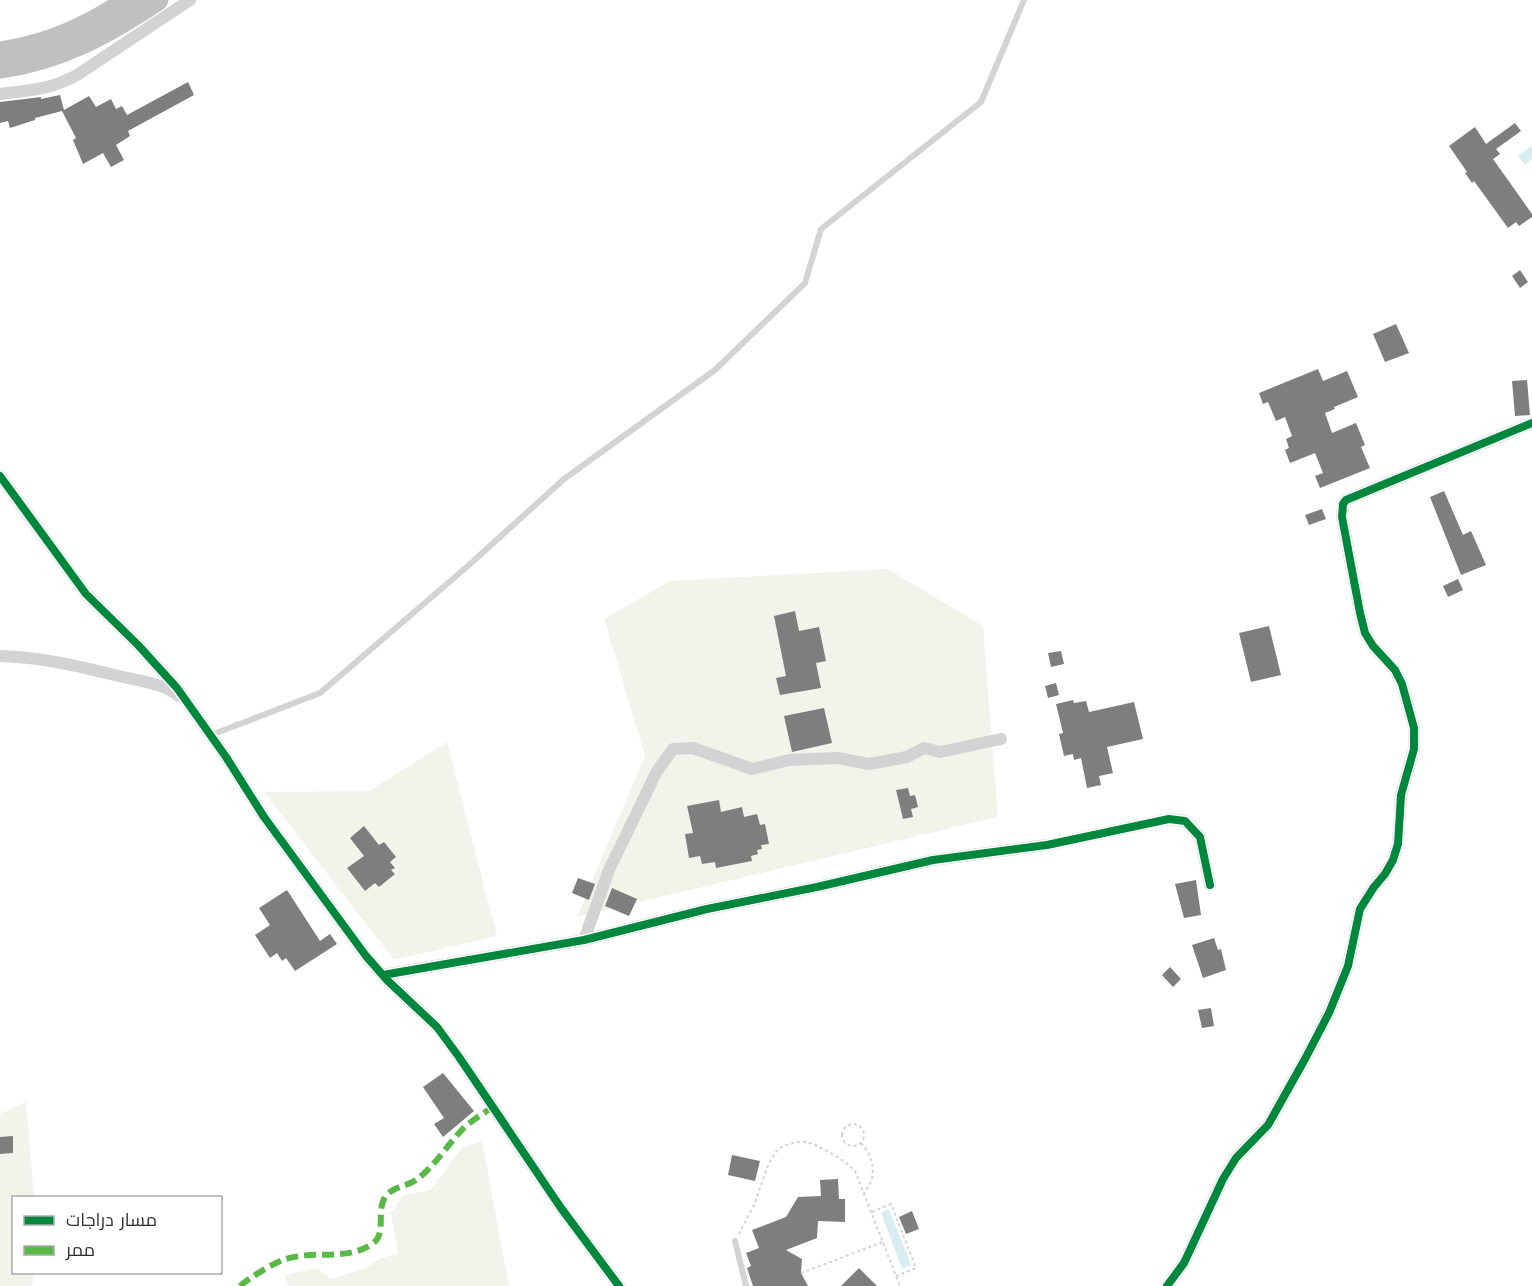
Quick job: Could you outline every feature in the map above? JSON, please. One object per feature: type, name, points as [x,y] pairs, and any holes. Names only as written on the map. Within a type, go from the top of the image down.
[{"type":"highway","points":[[0,52],[45,42],[83,28],[128,0]]},
{"type":"highway","points":[[0,68],[50,57],[86,43],[120,25],[158,0]]},
{"type":"street","points":[[0,94],[44,89],[60,84],[78,75],[190,0]]},
{"type":"street","points":[[1167,1286],[1184,1263],[1232,1165],[1268,1125],[1305,1059],[1329,1013],[1348,966],[1360,909],[1393,860],[1398,844],[1401,795],[1414,749],[1414,728],[1402,684],[1395,670],[1373,646],[1365,633],[1342,516],[1343,504],[1346,500],[1532,423]]},
{"type":"street","points":[[0,476],[86,594],[138,645],[177,688],[264,817],[339,920],[383,975],[437,1027],[549,1191],[619,1286]]},
{"type":"street","points":[[0,656],[26,657],[64,663],[160,686],[174,693],[191,707]]},
{"type":"street","points":[[584,940],[609,870],[657,771],[673,749],[693,748],[752,769],[789,760],[838,758],[869,764],[907,757],[924,748],[939,752],[1000,739]]},
{"type":"street","points":[[383,975],[584,940],[707,909],[818,887],[933,860],[1047,845],[1169,819],[1185,821],[1200,837],[1210,885]]},
{"type":"lane","points":[[210,735],[320,693],[469,565],[564,479],[715,370],[805,283],[821,230],[981,102],[1024,0]]},
{"type":"lane","points":[[735,1241],[746,1286]]},
{"type":"path","points":[[851,1125],[860,1128],[863,1135],[861,1143],[854,1146],[845,1142],[842,1135],[844,1128],[851,1125]]},
{"type":"path","points":[[735,1241],[754,1205],[770,1163],[778,1149],[806,1142],[847,1163],[855,1172],[900,1286]]},
{"type":"path","points":[[861,1143],[871,1156],[873,1169],[871,1182],[864,1193]]},
{"type":"path","points":[[872,1212],[891,1204],[916,1268],[896,1276]]},
{"type":"path","points":[[801,1273],[883,1242]]},
{"type":"shaded area","points":[[1532,145],[1532,159],[1525,165],[1518,156]]},
{"type":"shaded area","points":[[888,569],[983,626],[998,817],[577,917],[645,756],[604,619],[670,581]]},
{"type":"shaded area","points":[[447,742],[497,936],[394,960],[264,792],[369,791]]},
{"type":"shaded area","points":[[26,1102],[34,1196],[12,1196],[12,1274],[34,1274],[32,1286],[0,1286],[0,1114]]},
{"type":"shaded area","points":[[482,1141],[509,1286],[288,1286],[285,1275],[316,1268],[332,1279],[366,1268],[381,1258],[398,1254],[391,1213],[403,1195],[430,1190],[462,1148]]},
{"type":"shaded area","points":[[889,1209],[911,1265],[902,1269],[881,1213]]},
{"type":"building","points":[[188,82],[194,95],[128,131],[130,136],[116,145],[124,160],[111,167],[103,153],[83,164],[73,140],[76,138],[62,111],[10,128],[8,121],[0,123],[0,102],[60,95],[64,110],[89,96],[96,107],[111,99],[116,109],[122,106],[127,115]]},
{"type":"building","points":[[1515,123],[1521,131],[1496,149],[1500,154],[1493,159],[1532,217],[1519,226],[1516,222],[1508,228],[1474,181],[1472,183],[1449,146],[1475,127],[1486,144]]},
{"type":"building","points":[[1520,270],[1528,282],[1520,288],[1512,276]]},
{"type":"building","points":[[1396,324],[1409,353],[1385,362],[1373,334]]},
{"type":"building","points":[[1318,369],[1323,381],[1347,371],[1358,397],[1325,413],[1332,433],[1356,423],[1365,445],[1361,447],[1370,468],[1320,488],[1315,476],[1323,473],[1315,453],[1290,463],[1285,450],[1289,448],[1286,439],[1292,436],[1285,417],[1276,421],[1268,402],[1263,404],[1259,393]]},
{"type":"building","points":[[1527,380],[1530,415],[1515,416],[1512,381]]},
{"type":"building","points":[[1444,491],[1463,535],[1471,531],[1486,565],[1461,575],[1430,497]]},
{"type":"building","points":[[1322,509],[1326,519],[1309,525],[1305,515]]},
{"type":"building","points":[[1458,579],[1463,590],[1448,597],[1443,586]]},
{"type":"building","points":[[795,611],[799,631],[819,627],[826,661],[816,663],[821,688],[780,695],[776,678],[786,676],[774,616]]},
{"type":"building","points":[[1269,626],[1281,675],[1251,682],[1239,633]]},
{"type":"building","points":[[1061,651],[1064,664],[1051,667],[1048,653]]},
{"type":"building","points":[[1056,683],[1059,695],[1048,698],[1045,686]]},
{"type":"building","points":[[1073,700],[1074,703],[1086,701],[1089,712],[1134,702],[1143,739],[1107,747],[1113,773],[1099,776],[1101,785],[1087,788],[1081,758],[1074,760],[1073,754],[1064,756],[1059,734],[1063,733],[1056,704]]},
{"type":"building","points":[[824,708],[832,743],[792,752],[784,716]]},
{"type":"building","points":[[908,788],[910,796],[915,795],[918,807],[911,809],[913,817],[903,819],[896,790]]},
{"type":"building","points":[[719,800],[721,812],[742,807],[744,817],[757,814],[760,825],[765,824],[769,844],[761,845],[762,849],[757,850],[758,854],[751,856],[752,861],[716,868],[715,862],[702,864],[700,856],[689,858],[685,834],[693,833],[687,806]]},
{"type":"building","points":[[364,826],[379,845],[384,842],[396,857],[390,862],[395,868],[391,870],[395,874],[379,887],[375,883],[365,891],[347,868],[364,856],[350,838]]},
{"type":"building","points":[[578,878],[595,884],[589,900],[572,893]]},
{"type":"building","points":[[1196,880],[1201,915],[1184,918],[1175,884]]},
{"type":"building","points":[[612,888],[637,899],[629,916],[605,906]]},
{"type":"building","points":[[287,890],[320,941],[330,934],[337,944],[295,971],[286,958],[282,961],[277,953],[270,958],[255,935],[270,925],[259,908]]},
{"type":"building","points":[[1214,938],[1218,950],[1221,949],[1226,970],[1203,978],[1192,945]]},
{"type":"building","points":[[1170,967],[1181,979],[1173,987],[1162,975]]},
{"type":"building","points":[[1211,1008],[1214,1026],[1202,1028],[1198,1010]]},
{"type":"building","points":[[443,1073],[474,1111],[443,1137],[434,1124],[444,1118],[423,1087]]},
{"type":"building","points":[[13,1136],[13,1153],[0,1154],[0,1137]]},
{"type":"building","points":[[732,1155],[760,1161],[755,1181],[728,1175]]},
{"type":"building","points":[[838,1179],[839,1199],[845,1199],[845,1222],[818,1221],[817,1238],[786,1250],[802,1259],[801,1273],[808,1286],[753,1286],[747,1268],[751,1266],[746,1253],[759,1248],[752,1230],[786,1217],[798,1197],[821,1196],[820,1180]]},
{"type":"building","points":[[912,1211],[919,1229],[906,1234],[899,1217]]},
{"type":"building","points":[[859,1268],[877,1286],[841,1286]]},
{"type":"marked path","points":[[240,1286],[283,1260],[305,1255],[351,1253],[372,1244],[379,1235],[382,1203],[388,1193],[422,1175],[463,1128],[492,1107]]},
{"type":"cycle path","points":[[1167,1286],[1184,1263],[1223,1179],[1236,1158],[1268,1125],[1305,1059],[1329,1013],[1348,966],[1360,909],[1385,874],[1398,844],[1401,795],[1414,749],[1414,728],[1402,684],[1395,670],[1373,646],[1365,633],[1342,517],[1343,504],[1346,500],[1532,423]]},
{"type":"cycle path","points":[[0,476],[86,594],[138,645],[177,688],[226,757],[264,817],[366,956],[388,981],[437,1027],[561,1208],[619,1286]]},
{"type":"cycle path","points":[[383,975],[584,940],[707,909],[817,887],[933,860],[1047,845],[1169,819],[1185,821],[1200,837],[1210,885]]}]
